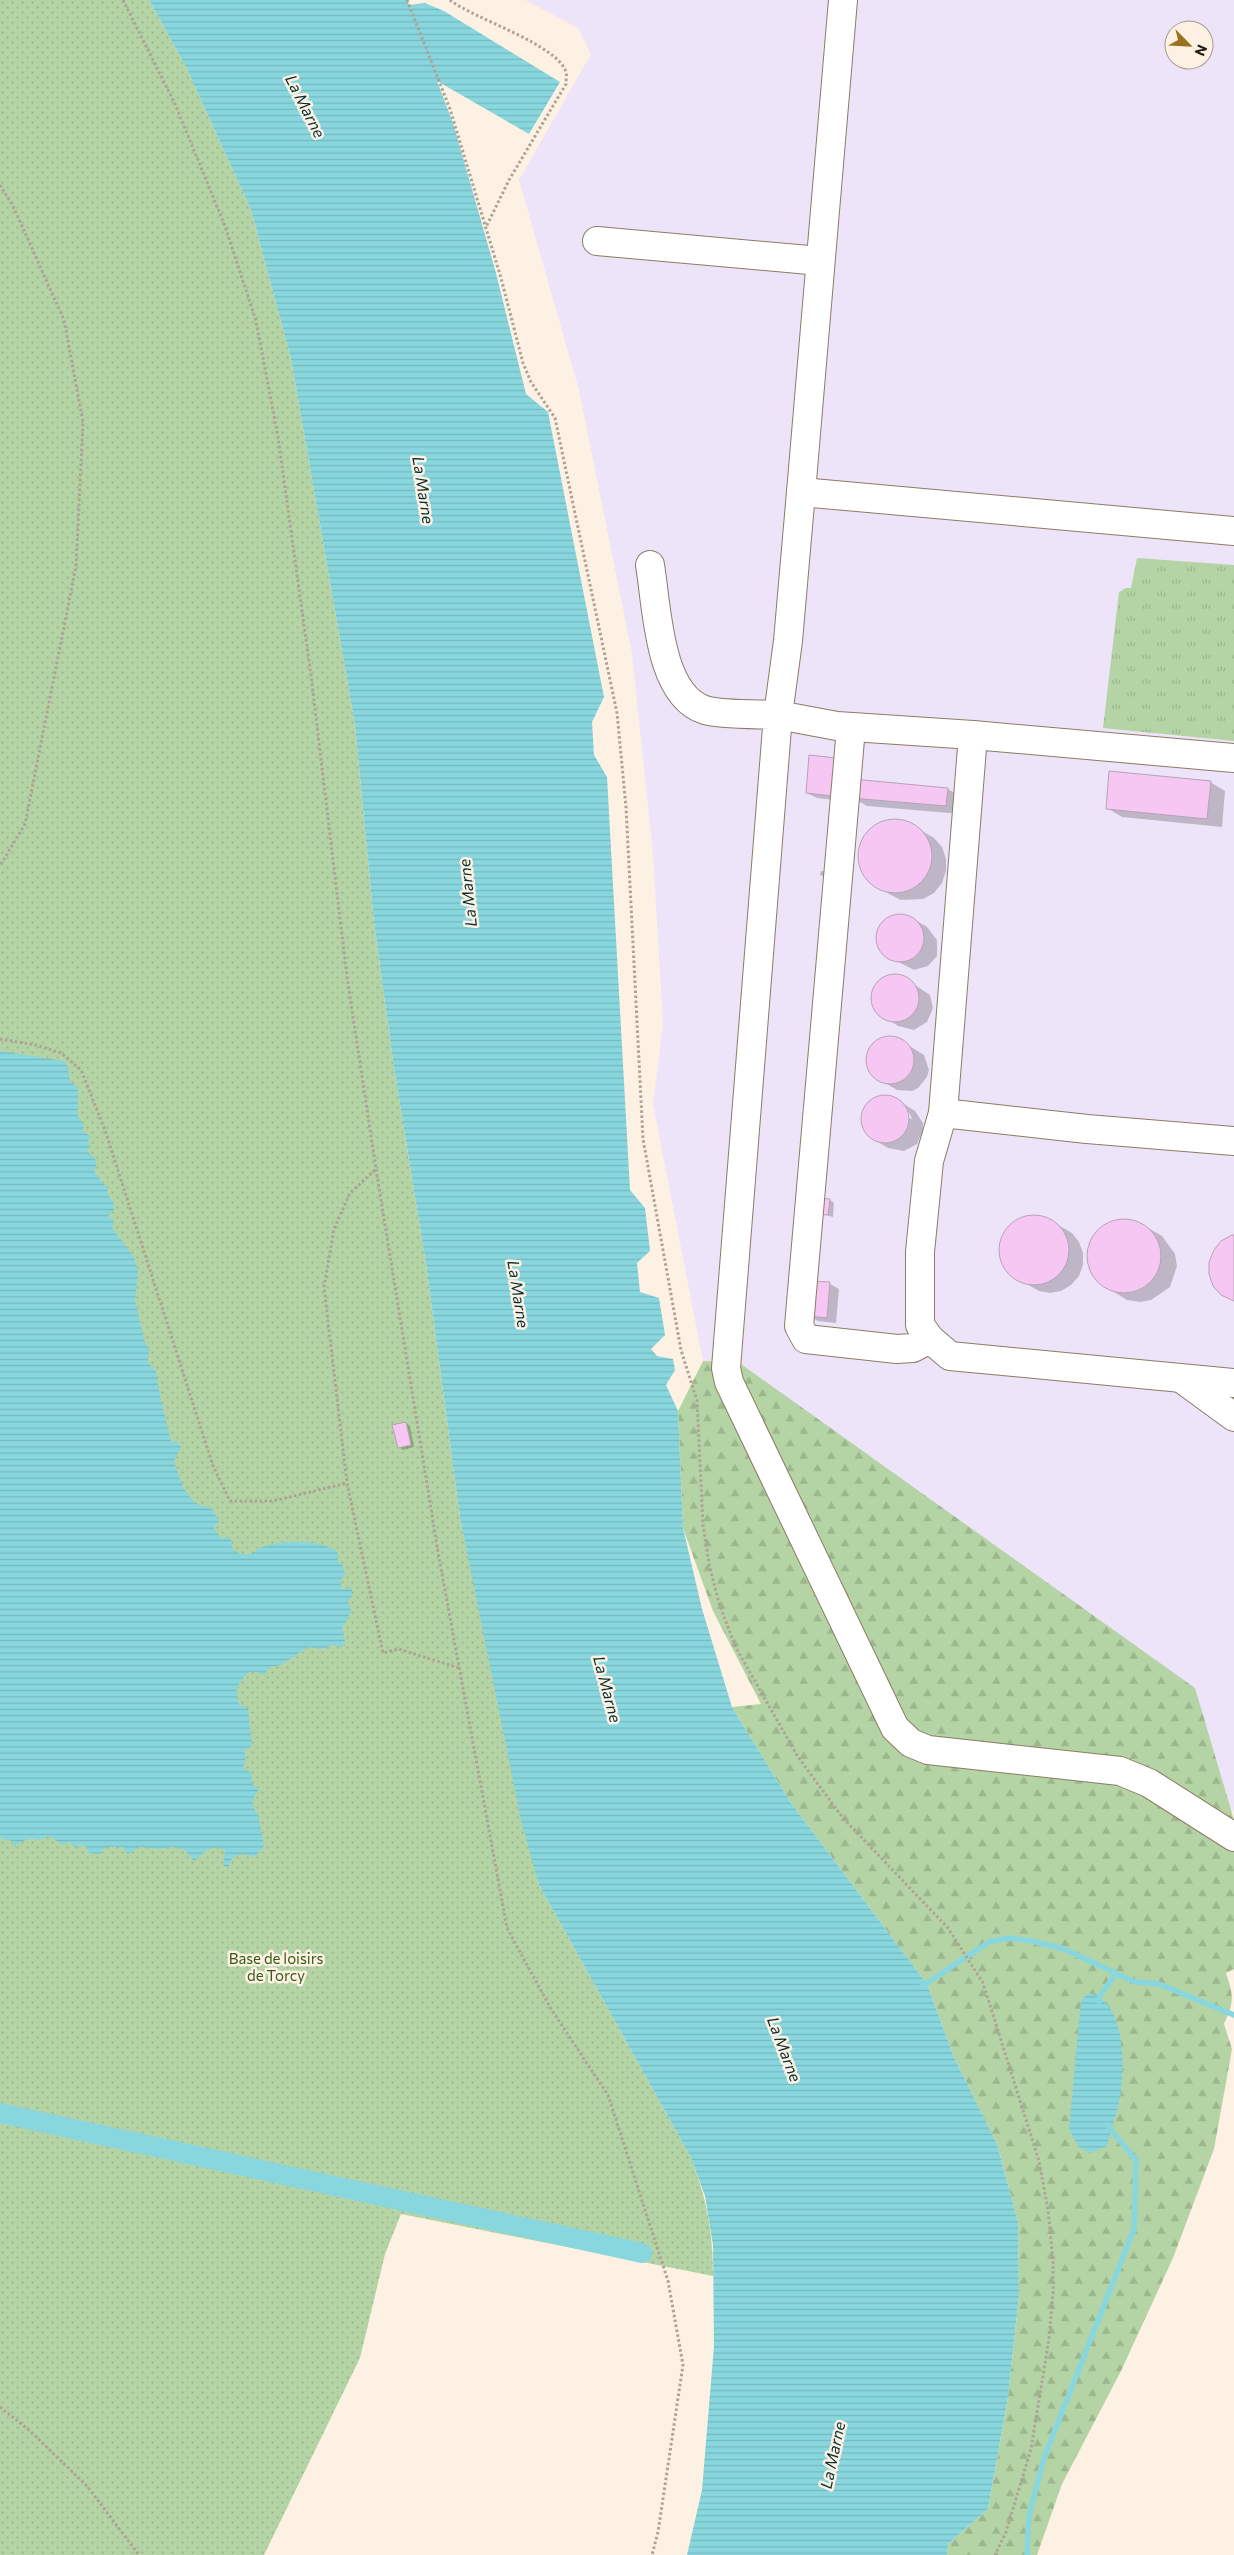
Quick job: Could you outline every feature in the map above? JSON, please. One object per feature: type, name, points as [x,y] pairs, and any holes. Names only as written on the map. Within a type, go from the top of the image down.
[{"type":"lane","points":[[843,0],[788,641],[778,715],[726,1368],[729,1382],[894,1728],[911,1743],[928,1750],[1120,1771],[1149,1783],[1234,1837]]},
{"type":"lane","points":[[597,241],[820,261]]},
{"type":"lane","points":[[801,492],[1234,531]]},
{"type":"lane","points":[[650,566],[665,661],[675,682],[690,701],[705,710],[778,715],[851,728],[973,735],[1234,758]]},
{"type":"lane","points":[[851,728],[799,1326],[806,1339],[897,1349],[913,1348],[930,1339]]},
{"type":"lane","points":[[973,735],[943,1113],[929,1161],[920,1252],[920,1325],[930,1339],[950,1356],[1223,1382],[1234,1398]]},
{"type":"lane","points":[[943,1113],[1087,1129],[1234,1141]]},
{"type":"lane","points":[[1182,1379],[1234,1417]]},
{"type":"path","points":[[123,0],[175,104],[226,226],[256,321],[278,437],[312,686],[347,977],[376,1169],[438,1552],[507,1928],[551,2009],[608,2095],[668,2281],[683,2365],[658,2532],[652,2555]]},
{"type":"path","points":[[408,0],[450,109],[486,227],[523,363],[531,382],[555,418],[617,714],[626,808],[643,1139],[681,1350],[697,1402],[703,1525],[710,1568],[719,1603],[735,1646],[798,1758],[842,1818],[927,1904],[948,1928],[984,1983],[1039,2161],[1048,2210],[1053,2260],[1050,2339],[1031,2448],[1018,2493],[995,2555]]},
{"type":"path","points":[[450,0],[548,52],[562,65],[566,73],[566,84],[509,180],[486,227]]},
{"type":"path","points":[[0,185],[13,206],[64,320],[83,422],[76,566],[25,824],[0,866]]},
{"type":"path","points":[[0,1039],[36,1045],[61,1053],[81,1070],[105,1130],[213,1466],[230,1500],[273,1501],[347,1483]]},
{"type":"path","points":[[376,1169],[350,1193],[334,1229],[324,1287],[347,1483],[383,1653],[399,1649],[459,1669]]},
{"type":"path","points":[[0,2407],[29,2430],[87,2486],[139,2555]]},
{"type":"shaded area","points":[[525,0],[1234,0],[1234,1812],[738,1362],[703,1361],[653,1104],[663,1024],[653,854],[632,654],[579,390],[519,180],[591,54],[578,28]]},
{"type":"green space","name":"Base de loisirs de Torcy","points":[[0,0],[149,0],[186,67],[251,210],[291,359],[355,725],[374,923],[394,1068],[426,1264],[460,1518],[539,1885],[691,2158],[705,2202],[712,2244],[713,2276],[401,2214],[385,2254],[360,2358],[264,2555],[0,2555]]},
{"type":"green space","points":[[1137,558],[1234,565],[1234,741],[1103,728],[1119,592],[1126,588],[1131,588]]},
{"type":"green space","points":[[703,1361],[738,1362],[1195,1688],[1232,1813],[1234,1822],[1234,1969],[1226,1973],[1232,1999],[1224,2024],[1232,2049],[1214,2149],[1173,2258],[1121,2371],[1062,2484],[1037,2555],[947,2555],[948,2544],[988,2509],[1008,2397],[1019,2296],[1018,2222],[997,2144],[954,2057],[927,1984],[791,1803],[732,1707],[761,1704],[713,1611],[683,1528],[678,1411]]},
{"type":"water","name":"La Marne","points":[[149,0],[407,0],[409,5],[425,3],[444,11],[560,82],[529,134],[437,81],[453,123],[496,273],[526,394],[548,412],[604,697],[592,722],[594,755],[607,777],[630,1190],[645,1208],[650,1251],[637,1263],[640,1292],[659,1298],[665,1335],[651,1349],[657,1356],[673,1359],[675,1370],[666,1385],[678,1411],[683,1528],[702,1609],[732,1707],[791,1803],[927,1984],[954,2057],[997,2144],[1018,2222],[1019,2296],[1008,2397],[988,2509],[948,2544],[947,2555],[687,2555],[702,2490],[714,2346],[713,2245],[705,2196],[691,2158],[539,1885],[522,1825],[460,1518],[426,1264],[394,1068],[374,923],[355,725],[291,359],[251,210],[186,67]]},
{"type":"water","points":[[0,1051],[64,1061],[68,1067],[70,1082],[78,1087],[78,1117],[85,1126],[82,1130],[91,1137],[87,1142],[91,1147],[86,1150],[95,1159],[94,1171],[107,1188],[108,1195],[113,1201],[114,1210],[108,1216],[114,1221],[112,1228],[134,1257],[138,1271],[135,1300],[145,1343],[150,1350],[148,1363],[156,1371],[171,1441],[178,1442],[181,1447],[174,1461],[186,1492],[196,1503],[211,1507],[219,1521],[214,1528],[221,1538],[231,1538],[232,1548],[240,1554],[252,1554],[269,1545],[295,1542],[331,1548],[338,1553],[338,1561],[343,1566],[345,1575],[340,1581],[342,1589],[352,1588],[352,1596],[348,1601],[351,1612],[342,1629],[345,1641],[342,1647],[332,1645],[322,1649],[308,1647],[281,1665],[270,1667],[264,1675],[258,1672],[249,1672],[238,1687],[239,1704],[248,1709],[252,1746],[244,1751],[246,1757],[243,1767],[251,1773],[252,1784],[259,1789],[254,1797],[253,1807],[258,1814],[264,1846],[255,1857],[242,1854],[232,1858],[228,1868],[223,1865],[225,1851],[217,1847],[207,1850],[194,1861],[185,1850],[172,1847],[160,1849],[138,1847],[128,1854],[122,1847],[106,1847],[99,1854],[89,1853],[87,1847],[80,1844],[75,1848],[70,1842],[63,1845],[49,1836],[39,1840],[26,1840],[15,1847],[12,1841],[0,1838]]},
{"type":"water","points":[[1089,1993],[1101,1998],[1110,2008],[1116,2021],[1122,2053],[1120,2098],[1107,2146],[1090,2153],[1079,2147],[1069,2129],[1081,2000]]},
{"type":"building","points":[[809,755],[836,758],[832,796],[806,793]]},
{"type":"building","points":[[1109,771],[1211,781],[1207,819],[1106,809]]},
{"type":"building","points":[[853,779],[948,788],[946,806],[851,798]]},
{"type":"building","points":[[895,819],[909,822],[921,830],[929,842],[932,856],[929,870],[921,882],[909,890],[895,893],[881,890],[869,882],[861,870],[858,856],[861,842],[869,830],[881,822]]},
{"type":"building","points":[[900,914],[909,916],[917,921],[922,929],[924,938],[922,947],[917,955],[909,960],[900,962],[891,960],[883,955],[878,947],[876,938],[878,929],[883,921],[891,916]]},
{"type":"building","points":[[895,974],[904,976],[912,981],[917,989],[919,998],[917,1007],[912,1015],[904,1020],[895,1022],[886,1020],[878,1015],[873,1007],[871,998],[873,989],[878,981],[886,976]]},
{"type":"building","points":[[890,1036],[899,1038],[907,1043],[912,1051],[914,1060],[912,1069],[907,1077],[899,1082],[890,1084],[881,1082],[873,1077],[868,1069],[866,1060],[868,1051],[873,1043],[881,1038]]},
{"type":"building","points":[[885,1095],[894,1097],[902,1102],[907,1110],[909,1119],[907,1128],[902,1136],[894,1141],[885,1143],[876,1141],[868,1136],[863,1128],[861,1119],[863,1110],[868,1102],[876,1097]]},
{"type":"building","points":[[818,1198],[830,1199],[828,1215],[816,1214]]},
{"type":"building","points":[[1034,1215],[1047,1218],[1059,1225],[1066,1237],[1069,1250],[1066,1263],[1059,1275],[1047,1282],[1034,1285],[1021,1282],[1009,1275],[1002,1263],[999,1250],[1002,1237],[1009,1225],[1021,1218]]},
{"type":"building","points":[[1131,1219],[1151,1229],[1159,1242],[1161,1256],[1159,1270],[1151,1283],[1138,1291],[1117,1293],[1097,1283],[1089,1270],[1087,1249],[1097,1229],[1110,1221]]},
{"type":"building","points":[[1234,1235],[1234,1301],[1221,1295],[1213,1286],[1209,1274],[1209,1262],[1214,1250],[1221,1241]]},
{"type":"building","points":[[810,1281],[830,1282],[827,1318],[807,1316]]},
{"type":"building","points":[[406,1422],[411,1445],[398,1448],[392,1425]]},
{"type":"waterway","points":[[921,1987],[989,1942],[1009,1938],[1032,1941],[1064,1949],[1135,1982],[1159,1984],[1234,2015]]},
{"type":"waterway","points":[[1099,2001],[1100,1995],[1116,1974]]},
{"type":"waterway","points":[[0,2113],[642,2253]]},
{"type":"waterway","points":[[1027,2555],[1029,2515],[1044,2458],[1134,2229],[1136,2160],[1107,2125]]}]
